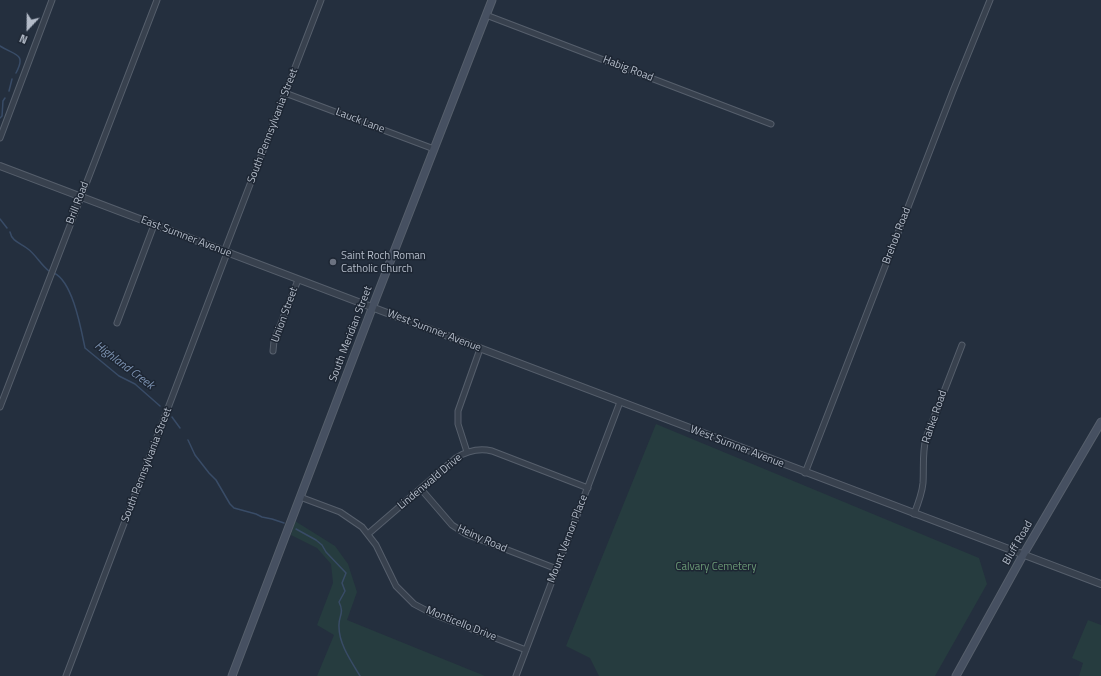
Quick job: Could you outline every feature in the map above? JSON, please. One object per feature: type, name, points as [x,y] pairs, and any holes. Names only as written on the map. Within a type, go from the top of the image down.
[{"type":"main road","name":"South Meridian Street","points":[[232,676],[492,0]]},
{"type":"main road","name":"Bluff Road","points":[[956,676],[1023,555],[1101,422]]},
{"type":"street","points":[[0,138],[52,0]]},
{"type":"street","name":"Brill Road","points":[[0,407],[157,0]]},
{"type":"street","name":"South Pennsylvania Street","points":[[66,676],[321,0]]},
{"type":"street","name":"Brehob Road","points":[[805,473],[952,91],[990,0]]},
{"type":"street","name":"Habig Road","points":[[486,15],[771,124]]},
{"type":"street","name":"Lauck Lane","points":[[285,93],[434,149]]},
{"type":"street","name":"East Sumner Avenue","points":[[0,166],[298,280],[373,307]]},
{"type":"street","points":[[117,323],[154,225]]},
{"type":"street","name":"Union Street","points":[[273,351],[274,341],[298,280]]},
{"type":"street","name":"West Sumner Avenue","points":[[373,307],[805,473],[1101,584]]},
{"type":"street","name":"Rahke Road","points":[[914,514],[923,486],[924,450],[926,438],[962,345]]},
{"type":"street","points":[[468,452],[458,424],[458,411],[480,349]]},
{"type":"street","name":"Mount Vernon Place","points":[[516,676],[620,402]]},
{"type":"street","name":"Lindenwald Drive","points":[[368,534],[457,458],[468,452],[482,450],[492,451],[588,488]]},
{"type":"street","name":"Heiny Road","points":[[421,489],[448,521],[462,532],[557,569]]},
{"type":"street","name":"Monticello Drive","points":[[300,497],[340,512],[354,521],[368,534],[376,545],[396,586],[414,604],[433,614],[526,650]]},
{"type":"green space","name":"Calvary Cemetery","points":[[656,424],[979,558],[987,584],[935,676],[599,676],[590,658],[566,646]]},
{"type":"green space","points":[[295,521],[335,546],[348,564],[357,592],[347,620],[485,676],[317,676],[334,635],[317,625],[333,583],[331,564],[317,548],[291,535]]},
{"type":"green space","points":[[1088,620],[1101,625],[1101,676],[1079,676],[1083,663],[1072,658]]},
{"type":"waterway","name":"Highland Creek","points":[[0,46],[14,53],[19,58],[20,62],[16,73]]},
{"type":"waterway","name":"Highland Creek","points":[[9,91],[12,79]]},
{"type":"waterway","name":"Highland Creek","points":[[0,118],[2,116],[3,101],[5,98]]},
{"type":"waterway","name":"Highland Creek","points":[[0,219],[7,228]]},
{"type":"waterway","name":"Highland Creek","points":[[10,232],[13,238],[31,251],[49,271]]},
{"type":"waterway","name":"Highland Creek","points":[[54,273],[61,278],[71,296],[85,348],[119,376],[135,384],[160,406]]},
{"type":"waterway","name":"Highland Creek","points":[[172,417],[180,428]]},
{"type":"waterway","name":"Highland Creek","points":[[188,440],[195,455],[216,480],[230,504],[234,508],[284,523]]},
{"type":"waterway","name":"Highland Creek","points":[[296,529],[322,545],[326,552],[346,573],[342,583],[345,591],[339,602],[341,606],[339,623],[340,633],[346,652],[360,676]]},
{"type":"place","name":"Saint Roch Roman Catholic Church","points":[[333,262]]}]
